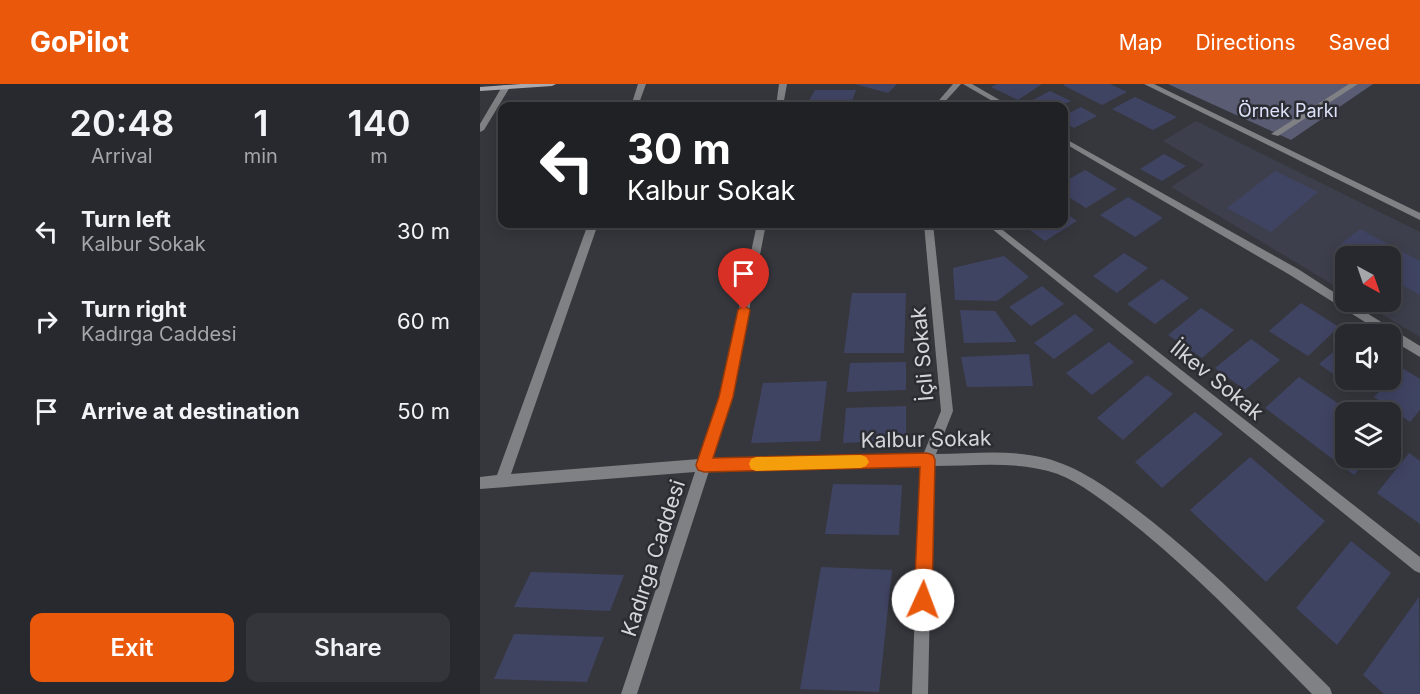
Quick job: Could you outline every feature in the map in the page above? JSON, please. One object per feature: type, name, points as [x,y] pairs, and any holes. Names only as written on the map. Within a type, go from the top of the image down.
[{"type":"main road","points":[[480,89],[552,84]]},
{"type":"street","points":[[635,102],[642,84]]},
{"type":"street","points":[[781,102],[783,84]]},
{"type":"street","points":[[941,102],[957,84]]},
{"type":"street","points":[[967,84],[999,102]]},
{"type":"street","points":[[1148,84],[1420,217]]},
{"type":"street","points":[[1275,134],[1354,84]]},
{"type":"street","points":[[480,130],[506,87]]},
{"type":"street","points":[[1068,142],[1294,272],[1420,352]]},
{"type":"street","points":[[502,480],[592,228]]},
{"type":"street","name":"Kadırga Caddesi","points":[[629,694],[726,397],[761,228]]},
{"type":"street","name":"İçli Sokak","points":[[920,694],[927,460],[947,411],[929,228]]},
{"type":"street","name":"İlkev Sokak","points":[[995,228],[1420,566]]},
{"type":"street","name":"Kalbur Sokak","points":[[480,483],[704,465],[1002,459],[1035,461],[1061,469],[1082,480],[1166,542],[1324,694]]},
{"type":"shaded area","points":[[1196,121],[1420,232],[1420,337],[1378,312],[1401,312],[1401,246],[1335,246],[1335,286],[1171,187],[1204,165],[1163,141]]},
{"type":"green space","name":"Örnek Parkı","points":[[1168,84],[1373,84],[1291,140]]},
{"type":"building","points":[[855,84],[897,84],[888,93]]},
{"type":"building","points":[[997,84],[1042,84],[1018,100],[991,87]]},
{"type":"building","points":[[1110,84],[1127,92],[1102,105],[1063,85]]},
{"type":"building","points":[[815,90],[856,90],[852,102],[808,102]]},
{"type":"building","points":[[1050,91],[1071,101],[1068,102],[1029,102]]},
{"type":"building","points":[[1135,97],[1177,117],[1153,130],[1112,109]]},
{"type":"building","points":[[1081,107],[1097,116],[1074,128],[1068,124],[1068,114]]},
{"type":"building","points":[[1164,154],[1186,166],[1162,181],[1140,169]]},
{"type":"building","points":[[1085,170],[1117,189],[1086,208],[1068,197],[1068,180]]},
{"type":"building","points":[[1275,171],[1318,192],[1271,232],[1227,208]]},
{"type":"building","points":[[1128,197],[1163,218],[1135,237],[1100,215]]},
{"type":"building","points":[[1068,215],[1077,221],[1068,227]]},
{"type":"building","points":[[1027,228],[1066,228],[1045,241]]},
{"type":"building","points":[[1360,229],[1392,246],[1339,246]]},
{"type":"building","points":[[1401,251],[1420,261],[1420,295],[1401,284]]},
{"type":"building","points":[[1124,253],[1148,268],[1117,293],[1093,276]]},
{"type":"building","points":[[1004,256],[1029,277],[997,301],[955,300],[953,268]]},
{"type":"building","points":[[1162,279],[1189,298],[1155,324],[1127,304]]},
{"type":"building","points":[[1042,286],[1064,304],[1031,326],[1009,307]]},
{"type":"building","points":[[852,293],[906,293],[904,353],[844,353]]},
{"type":"building","points":[[1301,303],[1335,324],[1335,331],[1308,356],[1269,331]]},
{"type":"building","points":[[1201,308],[1234,330],[1202,358],[1168,335]]},
{"type":"building","points":[[960,310],[995,311],[1017,342],[964,343]]},
{"type":"building","points":[[1075,314],[1094,330],[1054,359],[1034,343]]},
{"type":"building","points":[[1251,339],[1280,360],[1245,390],[1215,368]]},
{"type":"building","points":[[1109,342],[1134,362],[1092,395],[1066,373]]},
{"type":"building","points":[[1335,350],[1335,375],[1319,364]]},
{"type":"building","points":[[1029,354],[1033,386],[967,387],[961,357]]},
{"type":"building","points":[[906,362],[906,390],[847,392],[850,363]]},
{"type":"building","points":[[1401,369],[1420,379],[1420,410],[1410,422],[1401,416],[1401,402],[1381,402],[1374,397],[1381,390],[1401,390]]},
{"type":"building","points":[[1147,375],[1173,394],[1123,440],[1097,418]]},
{"type":"building","points":[[1299,377],[1336,402],[1335,461],[1265,408]]},
{"type":"building","points":[[827,381],[820,441],[751,443],[763,383]]},
{"type":"building","points":[[906,406],[906,440],[843,443],[846,408]]},
{"type":"building","points":[[1195,412],[1223,434],[1162,488],[1135,462]]},
{"type":"building","points":[[1409,453],[1420,461],[1420,524],[1377,493],[1397,468],[1401,468],[1401,463]]},
{"type":"building","points":[[1250,457],[1325,521],[1266,582],[1190,510]]},
{"type":"building","points":[[1345,468],[1360,468],[1354,475]]},
{"type":"building","points":[[833,484],[902,485],[899,535],[825,534]]},
{"type":"building","points":[[1351,541],[1391,573],[1337,645],[1296,608]]},
{"type":"building","points":[[821,567],[892,570],[879,692],[800,689]]},
{"type":"building","points":[[531,572],[624,575],[610,611],[514,607]]},
{"type":"building","points":[[1419,597],[1420,694],[1384,694],[1363,675]]},
{"type":"building","points":[[514,634],[604,637],[587,682],[494,679]]},
{"type":"slow traffic","points":[[756,464],[861,462]]},
{"type":"route","points":[[744,310],[726,397],[704,465],[927,460],[923,600]]}]
